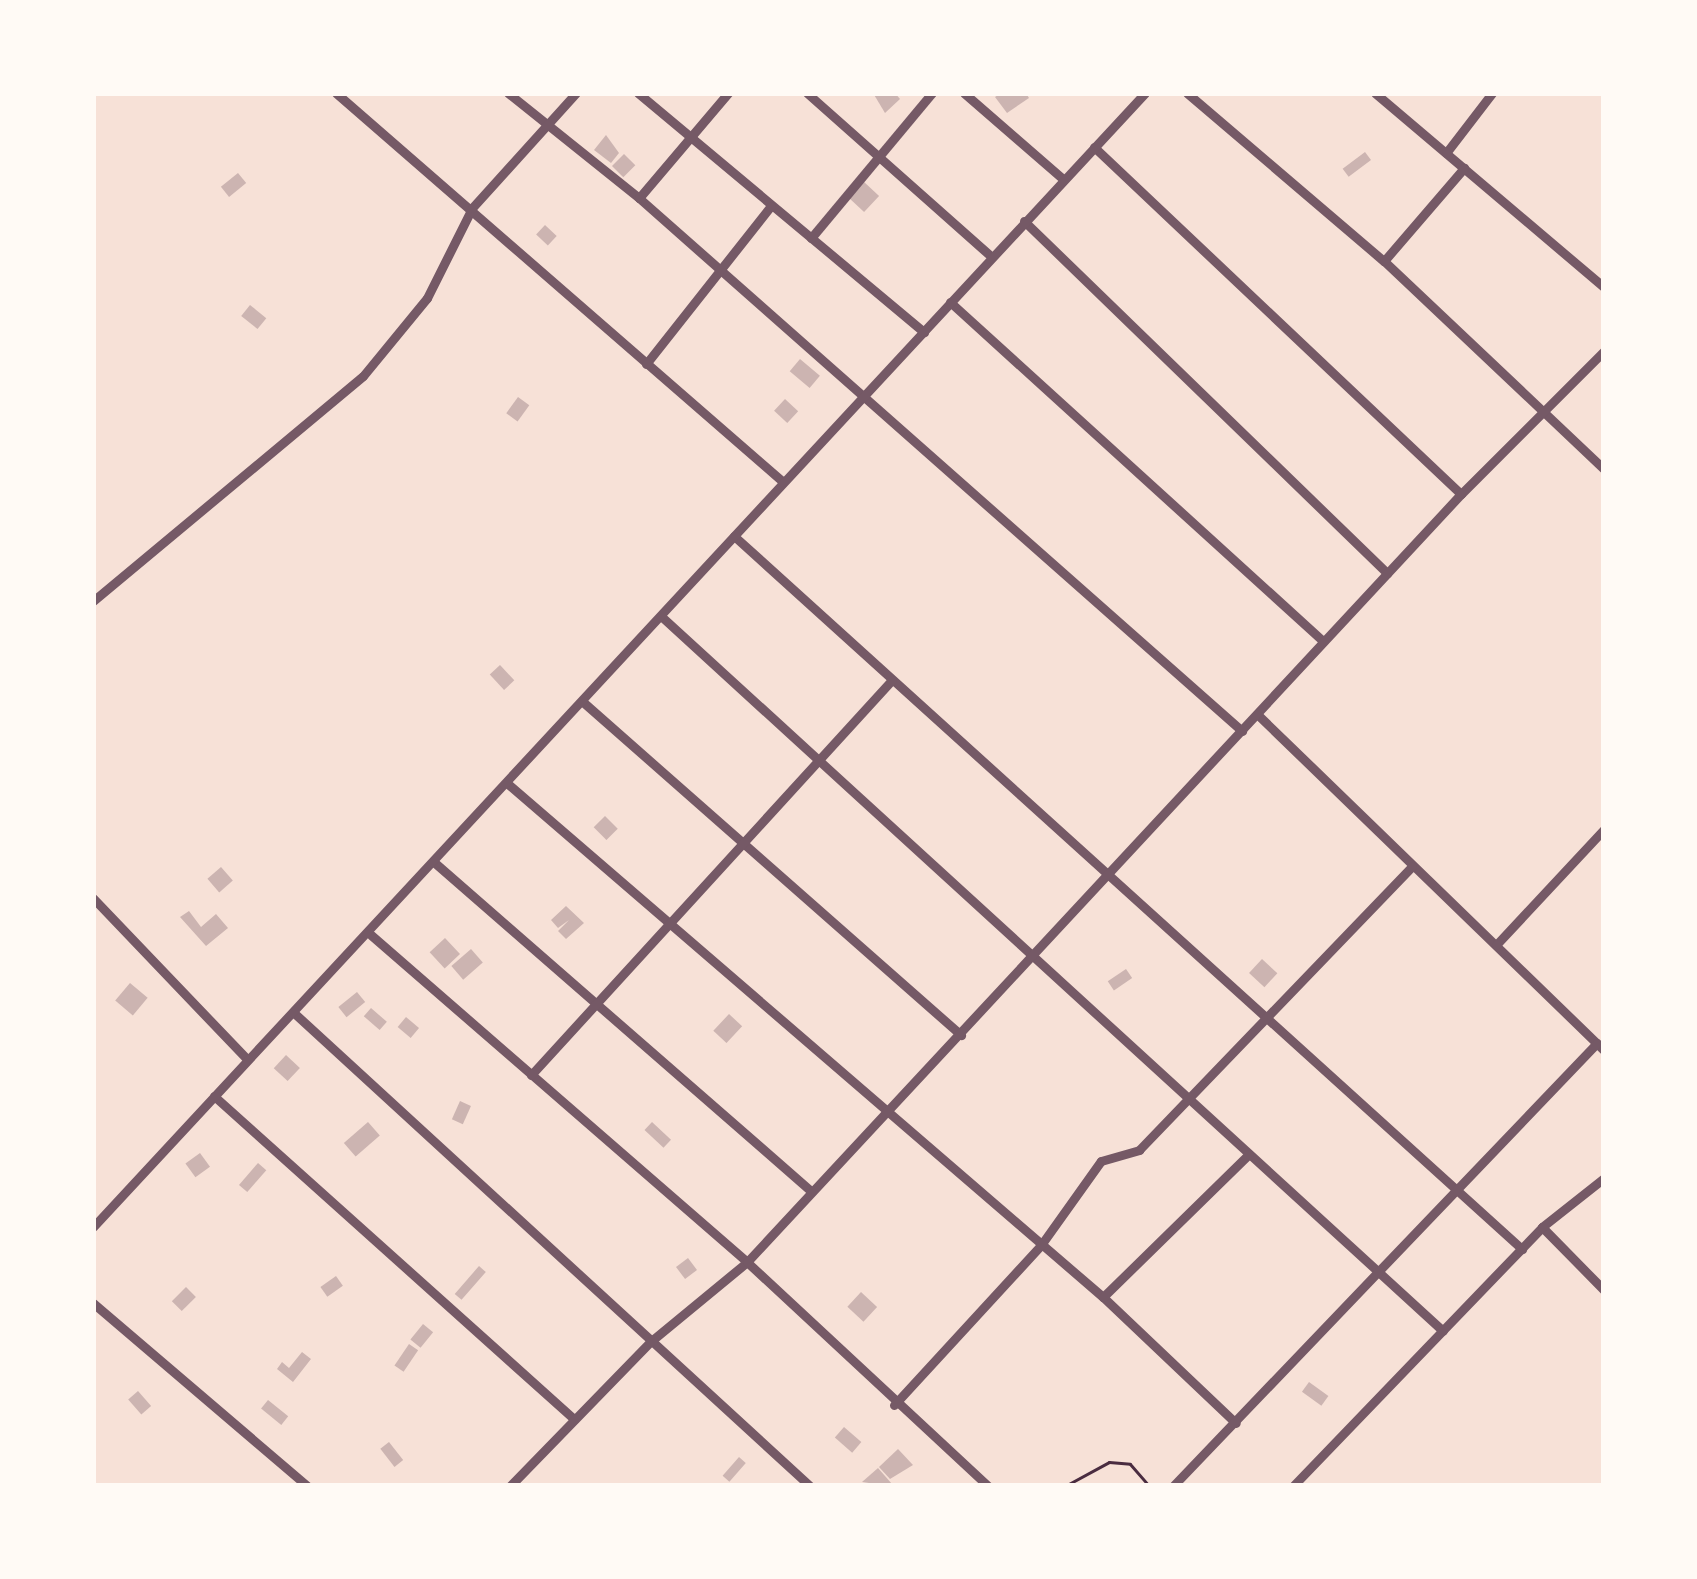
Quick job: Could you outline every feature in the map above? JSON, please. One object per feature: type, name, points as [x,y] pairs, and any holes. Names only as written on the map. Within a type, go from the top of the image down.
[{"type":"street","points":[[336,93],[782,481]]},
{"type":"street","points":[[508,93],[639,198],[1242,731]]},
{"type":"street","points":[[93,601],[363,376],[427,298],[472,208],[576,93]]},
{"type":"street","points":[[638,93],[924,332]]},
{"type":"street","points":[[639,198],[728,93]]},
{"type":"street","points":[[807,93],[992,256]]},
{"type":"street","points":[[812,238],[932,93]]},
{"type":"street","points":[[964,93],[1064,179]]},
{"type":"street","points":[[1187,93],[1384,261],[1604,469]]},
{"type":"street","points":[[1376,93],[1604,287]]},
{"type":"street","points":[[1446,153],[1492,93]]},
{"type":"street","points":[[93,1227],[247,1059],[371,935],[782,481],[1142,94]]},
{"type":"street","points":[[1094,147],[1461,494]]},
{"type":"street","points":[[1384,261],[1464,168]]},
{"type":"street","points":[[646,364],[771,206]]},
{"type":"street","points":[[1024,221],[1387,573]]},
{"type":"street","points":[[950,302],[1323,641]]},
{"type":"street","points":[[510,1486],[650,1342],[747,1262],[1032,961],[1461,494],[1604,351]]},
{"type":"street","points":[[734,536],[1105,880],[1522,1249]]},
{"type":"street","points":[[662,617],[1032,961],[1443,1331]]},
{"type":"street","points":[[531,1075],[665,921],[892,680]]},
{"type":"street","points":[[583,702],[961,1035]]},
{"type":"street","points":[[1174,1486],[1378,1269],[1600,1046],[1258,715]]},
{"type":"street","points":[[508,784],[886,1115],[1103,1297],[1236,1423]]},
{"type":"street","points":[[1496,945],[1604,829]]},
{"type":"street","points":[[435,863],[811,1191]]},
{"type":"street","points":[[894,1405],[1041,1245],[1101,1161],[1139,1150],[1411,867]]},
{"type":"street","points":[[93,898],[247,1059]]},
{"type":"street","points":[[371,935],[747,1262],[894,1405],[988,1486]]},
{"type":"street","points":[[293,1012],[810,1486]]},
{"type":"street","points":[[214,1096],[574,1418]]},
{"type":"street","points":[[1103,1297],[1249,1154]]},
{"type":"street","points":[[1293,1486],[1542,1227],[1604,1178]]},
{"type":"street","points":[[1542,1227],[1604,1290]]},
{"type":"street","points":[[93,1303],[307,1486]]},
{"type":"path","points":[[1065,1486],[1109,1462],[1130,1464],[1149,1486]]},
{"type":"building","points":[[873,93],[895,93],[900,99],[885,113]]},
{"type":"building","points":[[1026,93],[1029,98],[1007,113],[995,97]]},
{"type":"building","points":[[606,135],[619,153],[611,163],[594,150]]},
{"type":"building","points":[[1365,152],[1371,160],[1349,177],[1343,169]]},
{"type":"building","points":[[624,154],[635,165],[623,177],[612,166]]},
{"type":"building","points":[[238,173],[246,183],[229,197],[221,187]]},
{"type":"building","points":[[863,181],[879,196],[864,212],[848,197]]},
{"type":"building","points":[[545,225],[557,236],[548,245],[536,235]]},
{"type":"building","points":[[250,305],[266,318],[258,329],[241,316]]},
{"type":"building","points":[[800,359],[820,376],[810,388],[790,371]]},
{"type":"building","points":[[518,397],[529,405],[518,421],[506,413]]},
{"type":"building","points":[[785,399],[798,411],[787,423],[774,411]]},
{"type":"building","points":[[500,665],[514,680],[504,690],[490,675]]},
{"type":"building","points":[[605,816],[618,829],[606,840],[594,827]]},
{"type":"building","points":[[221,867],[233,881],[219,892],[207,879]]},
{"type":"building","points":[[566,906],[584,923],[566,939],[558,931],[569,920],[558,928],[551,920]]},
{"type":"building","points":[[189,911],[201,927],[216,914],[228,928],[206,946],[180,917]]},
{"type":"building","points":[[445,938],[460,954],[445,968],[430,952]]},
{"type":"building","points":[[471,949],[483,963],[463,980],[451,966]]},
{"type":"building","points":[[1262,959],[1277,973],[1264,987],[1249,973]]},
{"type":"building","points":[[1126,969],[1132,978],[1114,990],[1108,981]]},
{"type":"building","points":[[130,983],[148,998],[133,1015],[115,1001]]},
{"type":"building","points":[[357,992],[365,1002],[347,1017],[338,1007]]},
{"type":"building","points":[[371,1008],[387,1022],[380,1030],[364,1016]]},
{"type":"building","points":[[729,1014],[742,1026],[726,1043],[713,1031]]},
{"type":"building","points":[[406,1017],[419,1028],[411,1038],[398,1027]]},
{"type":"building","points":[[286,1055],[300,1068],[288,1081],[274,1068]]},
{"type":"building","points":[[460,1101],[471,1106],[463,1124],[452,1119]]},
{"type":"building","points":[[368,1122],[380,1136],[356,1157],[344,1143]]},
{"type":"building","points":[[652,1122],[671,1140],[664,1148],[644,1130]]},
{"type":"building","points":[[200,1153],[210,1167],[195,1177],[185,1164]]},
{"type":"building","points":[[258,1163],[266,1170],[247,1192],[239,1185]]},
{"type":"building","points":[[688,1258],[697,1270],[685,1279],[676,1267]]},
{"type":"building","points":[[479,1266],[486,1272],[462,1300],[455,1294]]},
{"type":"building","points":[[336,1276],[343,1286],[327,1297],[320,1287]]},
{"type":"building","points":[[186,1287],[196,1297],[182,1311],[172,1301]]},
{"type":"building","points":[[861,1292],[877,1307],[863,1322],[847,1307]]},
{"type":"building","points":[[423,1324],[433,1332],[421,1348],[410,1340]]},
{"type":"building","points":[[409,1344],[418,1350],[404,1372],[394,1366]]},
{"type":"building","points":[[302,1352],[311,1359],[293,1382],[277,1369],[282,1362],[289,1368]]},
{"type":"building","points":[[1309,1382],[1328,1396],[1321,1406],[1302,1392]]},
{"type":"building","points":[[138,1391],[151,1406],[141,1415],[128,1400]]},
{"type":"building","points":[[268,1400],[288,1416],[281,1425],[261,1409]]},
{"type":"building","points":[[844,1427],[861,1442],[852,1453],[835,1438]]},
{"type":"building","points":[[389,1442],[403,1460],[394,1467],[380,1449]]},
{"type":"building","points":[[898,1449],[913,1465],[890,1479],[879,1467]]},
{"type":"building","points":[[739,1457],[746,1463],[729,1482],[723,1476]]},
{"type":"building","points":[[878,1468],[892,1484],[890,1486],[862,1482]]}]
